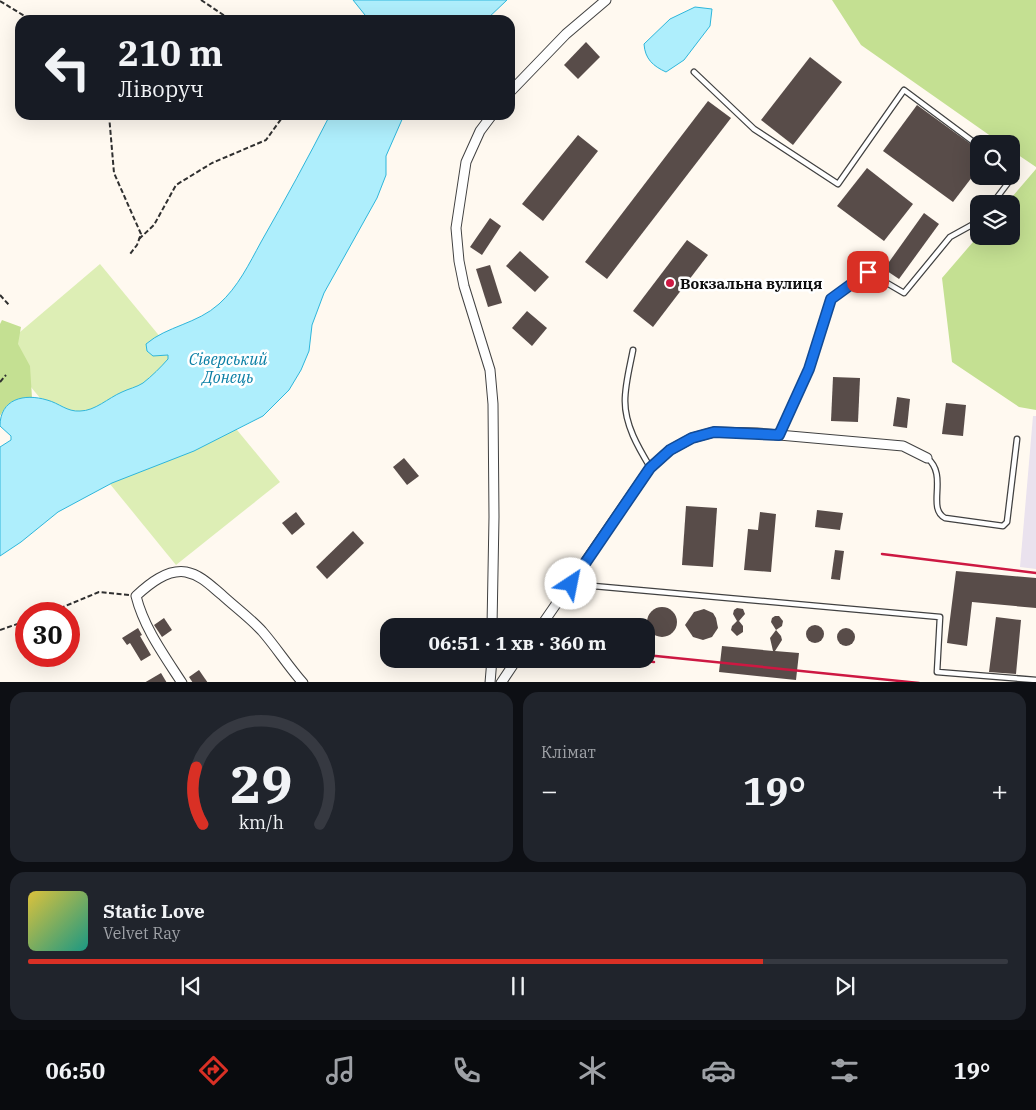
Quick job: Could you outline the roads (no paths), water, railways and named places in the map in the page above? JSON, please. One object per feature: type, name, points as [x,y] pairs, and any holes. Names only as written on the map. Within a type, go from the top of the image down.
[{"type":"street","points":[[515,87],[566,34],[606,0]]},
{"type":"street","points":[[488,120],[480,131],[466,162],[456,228],[458,261],[490,370],[493,404],[494,488],[492,618]]},
{"type":"street","points":[[546,618],[650,468],[670,450],[692,438],[714,432],[779,435],[903,446],[927,458]]},
{"type":"street","points":[[182,682],[157,644],[140,613],[136,596],[152,581],[171,574],[185,572],[196,575],[208,583],[256,626],[303,682]]},
{"type":"street","points":[[490,682],[491,668]]},
{"type":"street","points":[[500,682],[510,668]]},
{"type":"lane","points":[[694,72],[754,129],[838,184],[904,90],[970,139]]},
{"type":"lane","points":[[779,435],[809,369],[831,299],[868,272],[904,293],[950,237],[970,226]]},
{"type":"lane","points":[[633,350],[625,400],[626,416],[634,440],[650,468]]},
{"type":"lane","points":[[927,458],[937,471],[937,507],[941,516],[1003,526],[1007,522],[1017,439]]},
{"type":"lane","points":[[571,584],[940,617],[937,672],[1036,680]]},
{"type":"water","points":[[353,0],[507,0],[491,15],[365,15]]},
{"type":"water","points":[[695,7],[712,9],[710,26],[684,60],[666,72],[650,61],[644,44],[670,19]]},
{"type":"water","name":"Сіверський Донець","points":[[327,120],[402,120],[386,156],[386,175],[377,198],[324,293],[312,325],[309,351],[301,370],[289,390],[263,416],[194,451],[112,483],[58,512],[21,542],[0,556],[0,447],[11,440],[11,436],[0,426],[4,410],[15,400],[30,397],[51,401],[75,411],[86,410],[96,407],[122,392],[143,383],[168,359],[168,355],[153,356],[147,351],[146,344],[163,333],[210,311],[226,297],[247,267]]},
{"type":"railway","points":[[882,554],[1036,573]]},
{"type":"railway","points":[[655,656],[909,682]]},
{"type":"place","name":"Вокзальна вулиця","points":[[670,283]]}]
